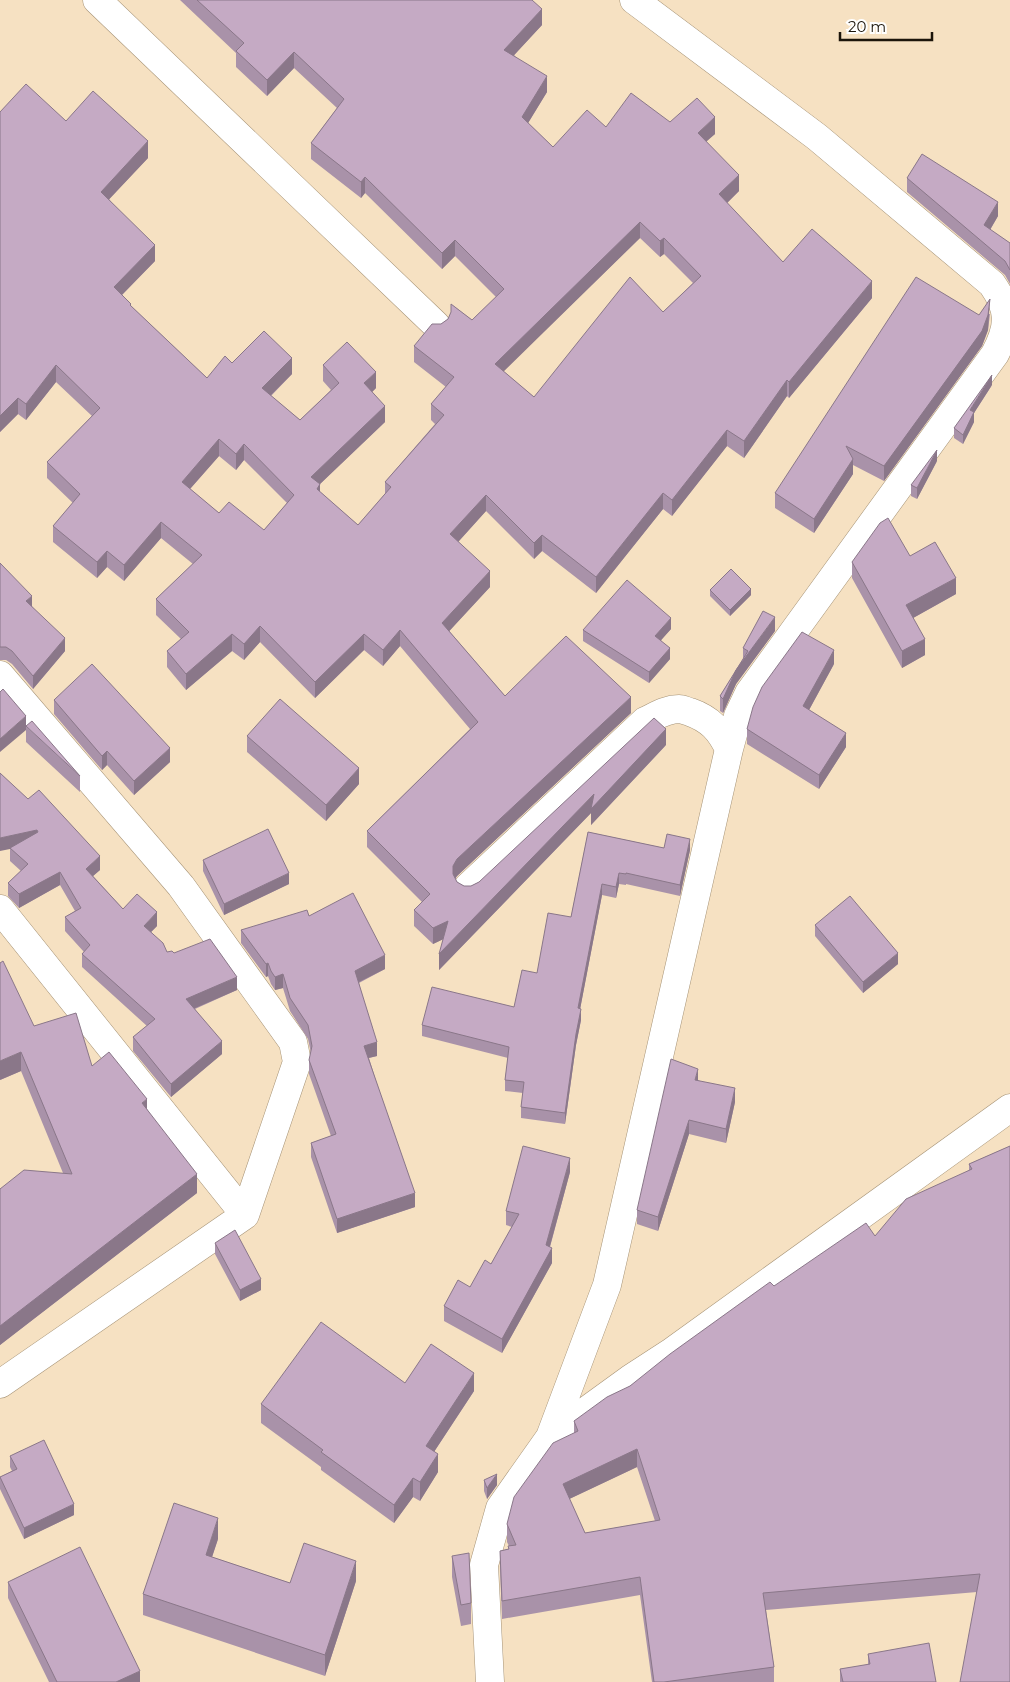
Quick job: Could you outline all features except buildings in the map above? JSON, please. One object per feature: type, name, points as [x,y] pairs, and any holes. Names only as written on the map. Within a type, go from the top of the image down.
[{"type":"street","points":[[96,0],[436,325]]},
{"type":"street","points":[[490,1682],[484,1565],[500,1508],[550,1437],[607,1285],[728,749],[738,716],[749,693],[995,354],[1007,332],[1009,320],[1008,306],[1002,294],[992,284],[817,137],[634,0]]},
{"type":"street","points":[[0,675],[181,886],[293,1042],[297,1062],[245,1215],[0,1384]]},
{"type":"street","points":[[468,887],[645,721],[665,711],[680,709],[696,714],[713,724],[722,735],[728,749]]},
{"type":"street","points":[[0,909],[245,1215]]},
{"type":"street","points":[[550,1437],[630,1379],[678,1348],[1010,1108]]}]
